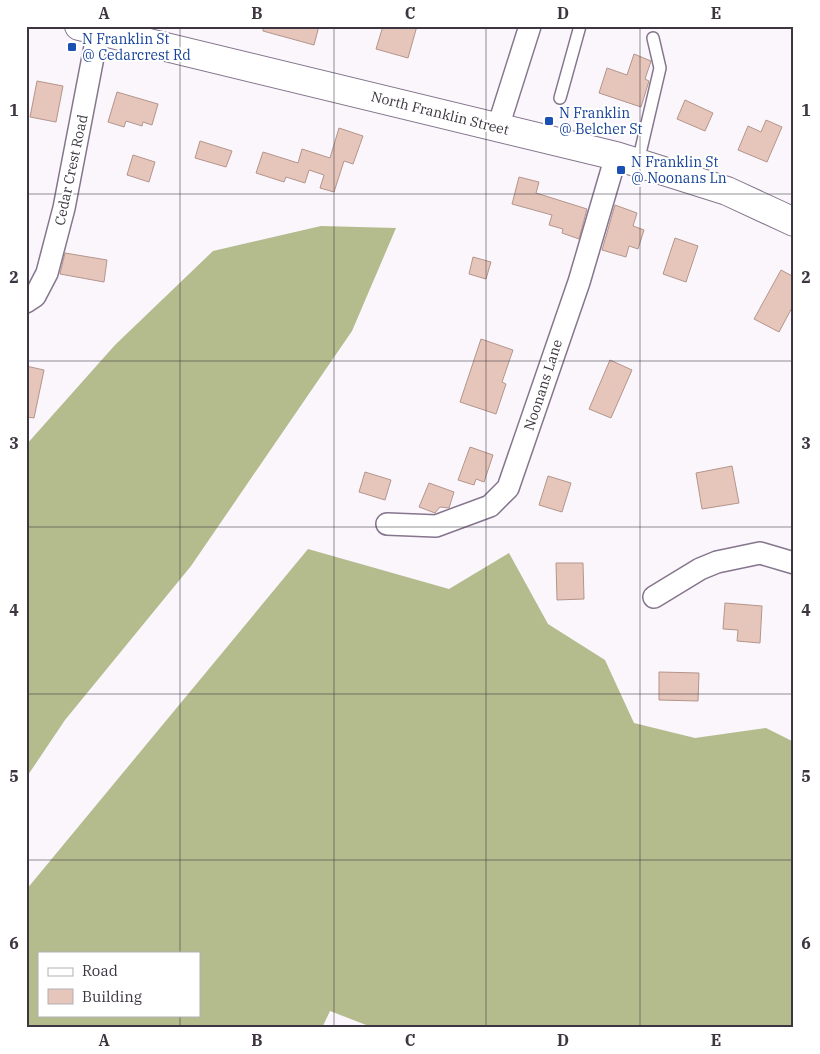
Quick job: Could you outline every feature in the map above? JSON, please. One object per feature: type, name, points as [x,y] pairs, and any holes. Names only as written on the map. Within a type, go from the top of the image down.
[{"type":"main road","name":"North Franklin Street","points":[[88,28],[627,159],[727,191],[794,222]]},
{"type":"street","points":[[498,127],[530,26]]},
{"type":"street","name":"Cedar Crest Road","points":[[26,302],[35,296],[49,263],[64,208],[88,28]]},
{"type":"street","name":"Noonans Lane","points":[[387,524],[436,526],[490,506],[508,488],[579,282],[627,159]]},
{"type":"street","points":[[654,597],[700,569],[717,562],[760,553],[794,563]]},
{"type":"lane","points":[[560,98],[580,26]]},
{"type":"lane","points":[[627,159],[660,68],[653,38]]},
{"type":"green space","points":[[321,226],[396,228],[352,331],[191,566],[65,720],[26,778],[26,445],[115,345],[213,251]]},
{"type":"green space","points":[[308,549],[449,589],[509,553],[548,624],[605,660],[634,723],[695,738],[766,728],[794,742],[794,1028],[374,1028],[330,1011],[322,1028],[26,1028],[26,890]]},
{"type":"building","points":[[263,26],[319,26],[314,45],[263,31]]},
{"type":"building","points":[[383,26],[417,26],[408,58],[376,49]]},
{"type":"building","points":[[634,54],[651,61],[645,79],[649,81],[641,107],[599,93],[607,68],[627,75]]},
{"type":"building","points":[[37,81],[63,86],[56,122],[30,117]]},
{"type":"building","points":[[117,92],[158,104],[152,125],[143,122],[142,126],[126,121],[124,127],[108,122]]},
{"type":"building","points":[[685,100],[713,113],[705,131],[677,119]]},
{"type":"building","points":[[766,120],[782,127],[767,162],[738,150],[748,126],[761,132]]},
{"type":"building","points":[[339,128],[363,136],[353,164],[344,161],[334,192],[320,188],[324,175],[309,170],[305,183],[286,177],[284,182],[256,173],[263,152],[298,163],[302,149],[330,158]]},
{"type":"building","points":[[200,141],[232,151],[226,167],[195,158]]},
{"type":"building","points":[[133,155],[155,162],[149,182],[127,175]]},
{"type":"building","points":[[519,177],[539,182],[536,193],[587,209],[579,239],[562,233],[563,229],[549,225],[552,215],[512,204]]},
{"type":"building","points":[[615,205],[637,213],[633,226],[644,230],[638,249],[629,246],[626,257],[602,250]]},
{"type":"building","points":[[675,238],[698,246],[686,282],[663,274]]},
{"type":"building","points":[[65,253],[107,260],[104,282],[60,274]]},
{"type":"building","points":[[473,257],[491,262],[486,279],[469,274]]},
{"type":"building","points":[[781,270],[794,277],[794,304],[779,332],[754,319]]},
{"type":"building","points":[[481,339],[513,350],[502,382],[506,384],[496,414],[460,402]]},
{"type":"building","points":[[610,360],[632,370],[611,418],[589,409]]},
{"type":"building","points":[[26,366],[44,370],[34,418],[26,417]]},
{"type":"building","points":[[470,447],[493,455],[484,482],[476,479],[474,485],[458,480]]},
{"type":"building","points":[[732,466],[739,503],[702,509],[696,473]]},
{"type":"building","points":[[365,472],[391,480],[385,500],[359,492]]},
{"type":"building","points":[[548,476],[571,483],[562,512],[539,505]]},
{"type":"building","points":[[429,483],[454,492],[449,508],[440,507],[435,513],[419,507]]},
{"type":"building","points":[[556,563],[583,563],[584,599],[557,600]]},
{"type":"building","points":[[725,603],[762,606],[760,643],[737,641],[738,630],[723,629]]},
{"type":"building","points":[[659,672],[699,673],[698,701],[659,700]]},
{"type":"place","name":"N Franklin St @ Cedarcrest Rd","points":[[72,47]]},
{"type":"place","name":"N Franklin @ Belcher St","points":[[549,121]]},
{"type":"place","name":"N Franklin St @ Noonans Ln","points":[[621,170]]}]
